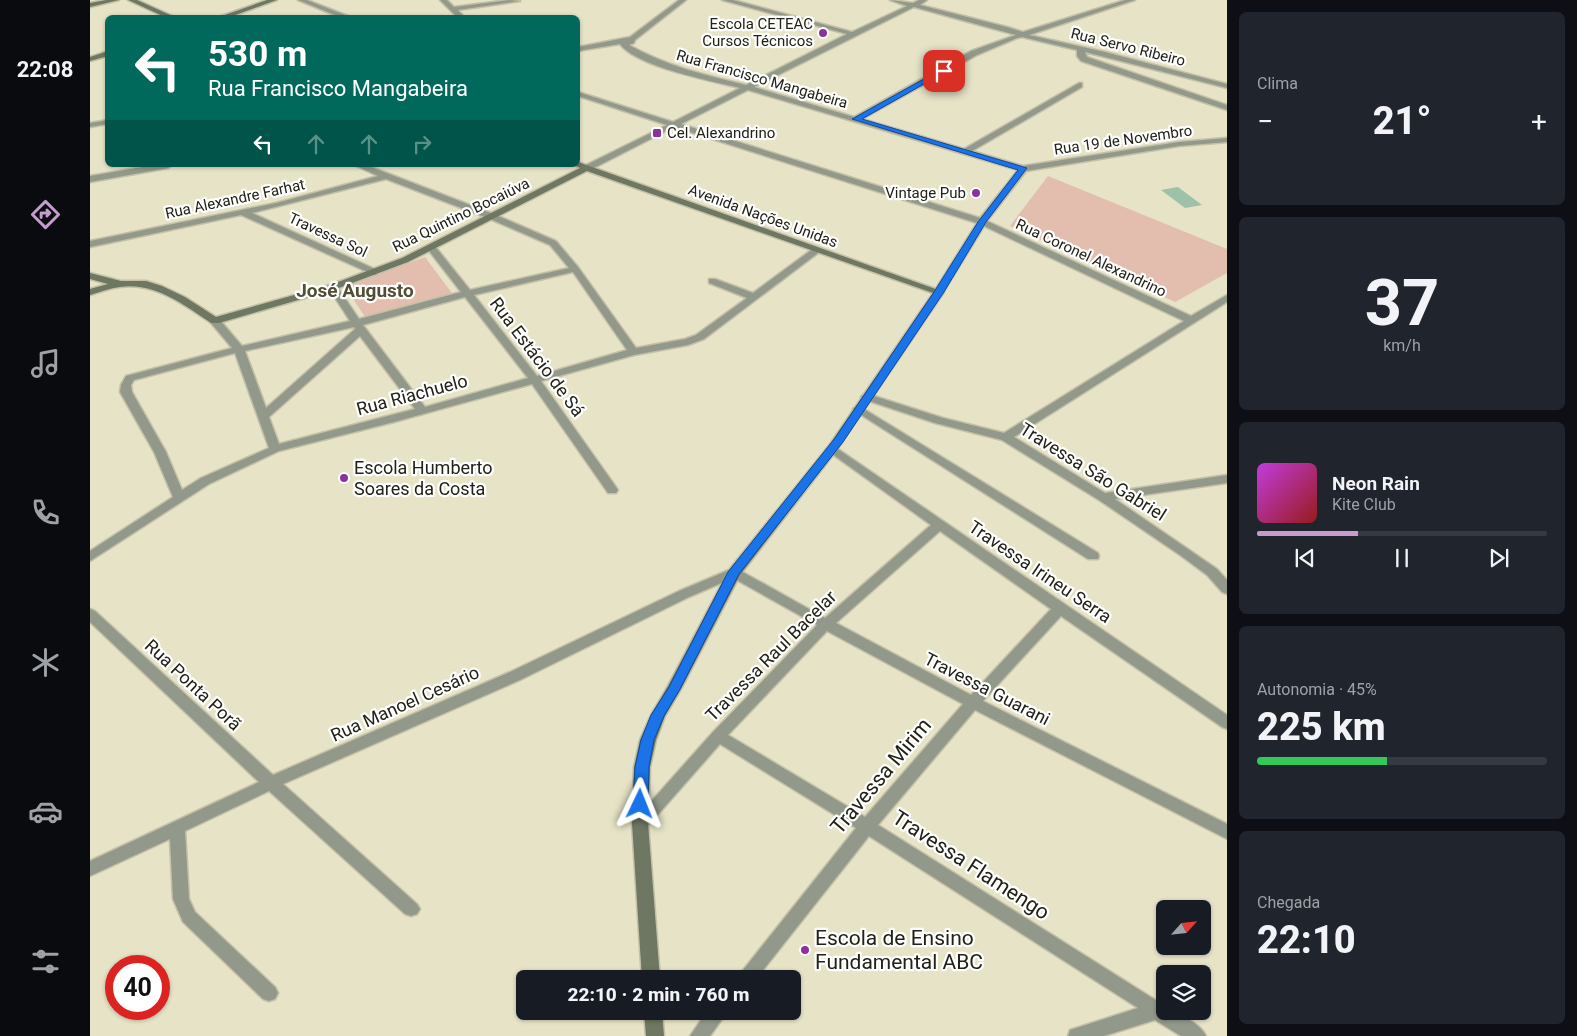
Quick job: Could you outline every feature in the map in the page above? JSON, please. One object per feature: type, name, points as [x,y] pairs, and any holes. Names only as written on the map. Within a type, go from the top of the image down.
[{"type":"street","points":[[90,1],[95,0]]},
{"type":"street","points":[[90,5],[116,0]]},
{"type":"street","points":[[131,0],[167,15]]},
{"type":"street","points":[[227,15],[274,0]]},
{"type":"street","points":[[301,0],[342,15]]},
{"type":"street","points":[[443,0],[459,15]]},
{"type":"street","points":[[580,48],[626,41],[683,0]]},
{"type":"street","points":[[725,0],[853,34]]},
{"type":"street","name":"Rua Servo Ribeiro","points":[[893,0],[1227,86]]},
{"type":"street","name":"Rua Quintino Bocaiúva","points":[[214,321],[333,287],[405,260],[493,217],[582,167],[674,125],[924,0]]},
{"type":"street","points":[[856,119],[974,53],[1121,1],[1132,0]]},
{"type":"street","points":[[452,9],[517,1]]},
{"type":"street","name":"Rua Francisco Mangabeira","points":[[626,41],[626,47],[646,58],[675,69],[749,88],[1023,168]]},
{"type":"street","points":[[1081,49],[1084,58],[1227,108]]},
{"type":"street","points":[[90,59],[105,54]]},
{"type":"street","points":[[966,152],[1079,85]]},
{"type":"street","name":"Rua Coronel Alexandrino","points":[[580,95],[982,222],[1192,321]]},
{"type":"street","points":[[90,125],[105,122]]},
{"type":"street","name":"Rua 19 de Novembro","points":[[1023,168],[1179,144],[1227,140]]},
{"type":"street","points":[[90,179],[157,167]]},
{"type":"street","points":[[363,167],[493,217],[553,243],[575,269],[633,352]]},
{"type":"street","name":"Avenida Nações Unidas","points":[[582,167],[939,292]]},
{"type":"street","points":[[650,970],[640,823],[642,767],[648,740],[658,715],[674,689],[734,572],[832,449],[858,408],[939,292],[982,222],[1023,168]]},
{"type":"street","name":"Rua Alexandre Farhat","points":[[90,244],[301,200],[386,176]]},
{"type":"street","name":"Travessa Sol","points":[[242,212],[374,272]]},
{"type":"street","name":"Rua Estácio de Sá","points":[[431,247],[534,379],[612,490]]},
{"type":"street","name":"Rua Riachuelo","points":[[90,556],[206,481],[275,449],[422,411],[633,352],[688,342],[700,336],[817,250]]},
{"type":"street","points":[[179,497],[160,452],[126,392],[126,385],[130,378],[239,349],[359,326],[467,294],[575,269]]},
{"type":"street","points":[[90,276],[121,284],[145,284],[160,288],[214,321],[239,349],[275,449]]},
{"type":"street","points":[[712,281],[754,297]]},
{"type":"street","points":[[90,292],[121,284]]},
{"type":"street","points":[[333,287],[359,326],[422,411]]},
{"type":"street","points":[[1006,438],[1227,298]]},
{"type":"street","points":[[264,416],[359,326]]},
{"type":"street","name":"Travessa São Gabriel","points":[[867,397],[939,421],[1006,438],[1103,497],[1185,552],[1212,572],[1227,589]]},
{"type":"street","points":[[858,408],[1093,556]]},
{"type":"street","name":"Travessa Irineu Serra","points":[[832,449],[1227,723]]},
{"type":"street","points":[[1103,497],[1227,479]]},
{"type":"street","name":"Travessa Raul Bacelar","points":[[640,823],[718,736],[825,625],[939,525]]},
{"type":"street","name":"Travessa Guarani","points":[[734,572],[825,625],[973,703],[1227,832]]},
{"type":"street","name":"Rua Manoel Cesário","points":[[90,869],[271,783],[515,676],[684,594],[734,572]]},
{"type":"street","name":"Travessa Mirim","points":[[752,970],[867,826],[973,703],[1060,608]]},
{"type":"street","name":"Rua Ponta Porã","points":[[90,614],[271,783],[411,909]]},
{"type":"street","name":"Travessa Flamengo","points":[[718,736],[867,826],[1156,1010]]},
{"type":"street","points":[[177,828],[181,900],[189,917],[269,993]]},
{"type":"street","points":[[1077,1036],[1156,1010]]},
{"type":"street","points":[[654,1020],[655,1036]]},
{"type":"street","points":[[699,1036],[712,1020]]},
{"type":"street","name":"Travessa Flamengo","points":[[1172,1020],[1198,1036]]},
{"type":"shaded area","points":[[1048,176],[1227,249],[1227,273],[1175,302],[1010,226]]},
{"type":"shaded area","points":[[1178,187],[1202,205],[1185,208],[1161,190]]},
{"type":"shaded area","points":[[425,257],[454,296],[366,318],[345,287]]},
{"type":"place","name":"Escola CETEAC Cursos Técnicos","points":[[823,33]]},
{"type":"place","name":"Cel. Alexandrino","points":[[657,133]]},
{"type":"place","name":"Vintage Pub","points":[[976,193]]},
{"type":"place","name":"Escola Humberto Soares da Costa","points":[[344,478]]},
{"type":"place","name":"Escola de Ensino Fundamental ABC","points":[[805,950]]},
{"type":"district","name":"José Augusto","points":[[355,290]]},
{"type":"route","points":[[640,804],[642,767],[648,740],[658,715],[674,689],[734,572],[839,440],[858,408],[939,292],[982,222],[1023,168],[856,119],[944,71]]}]
